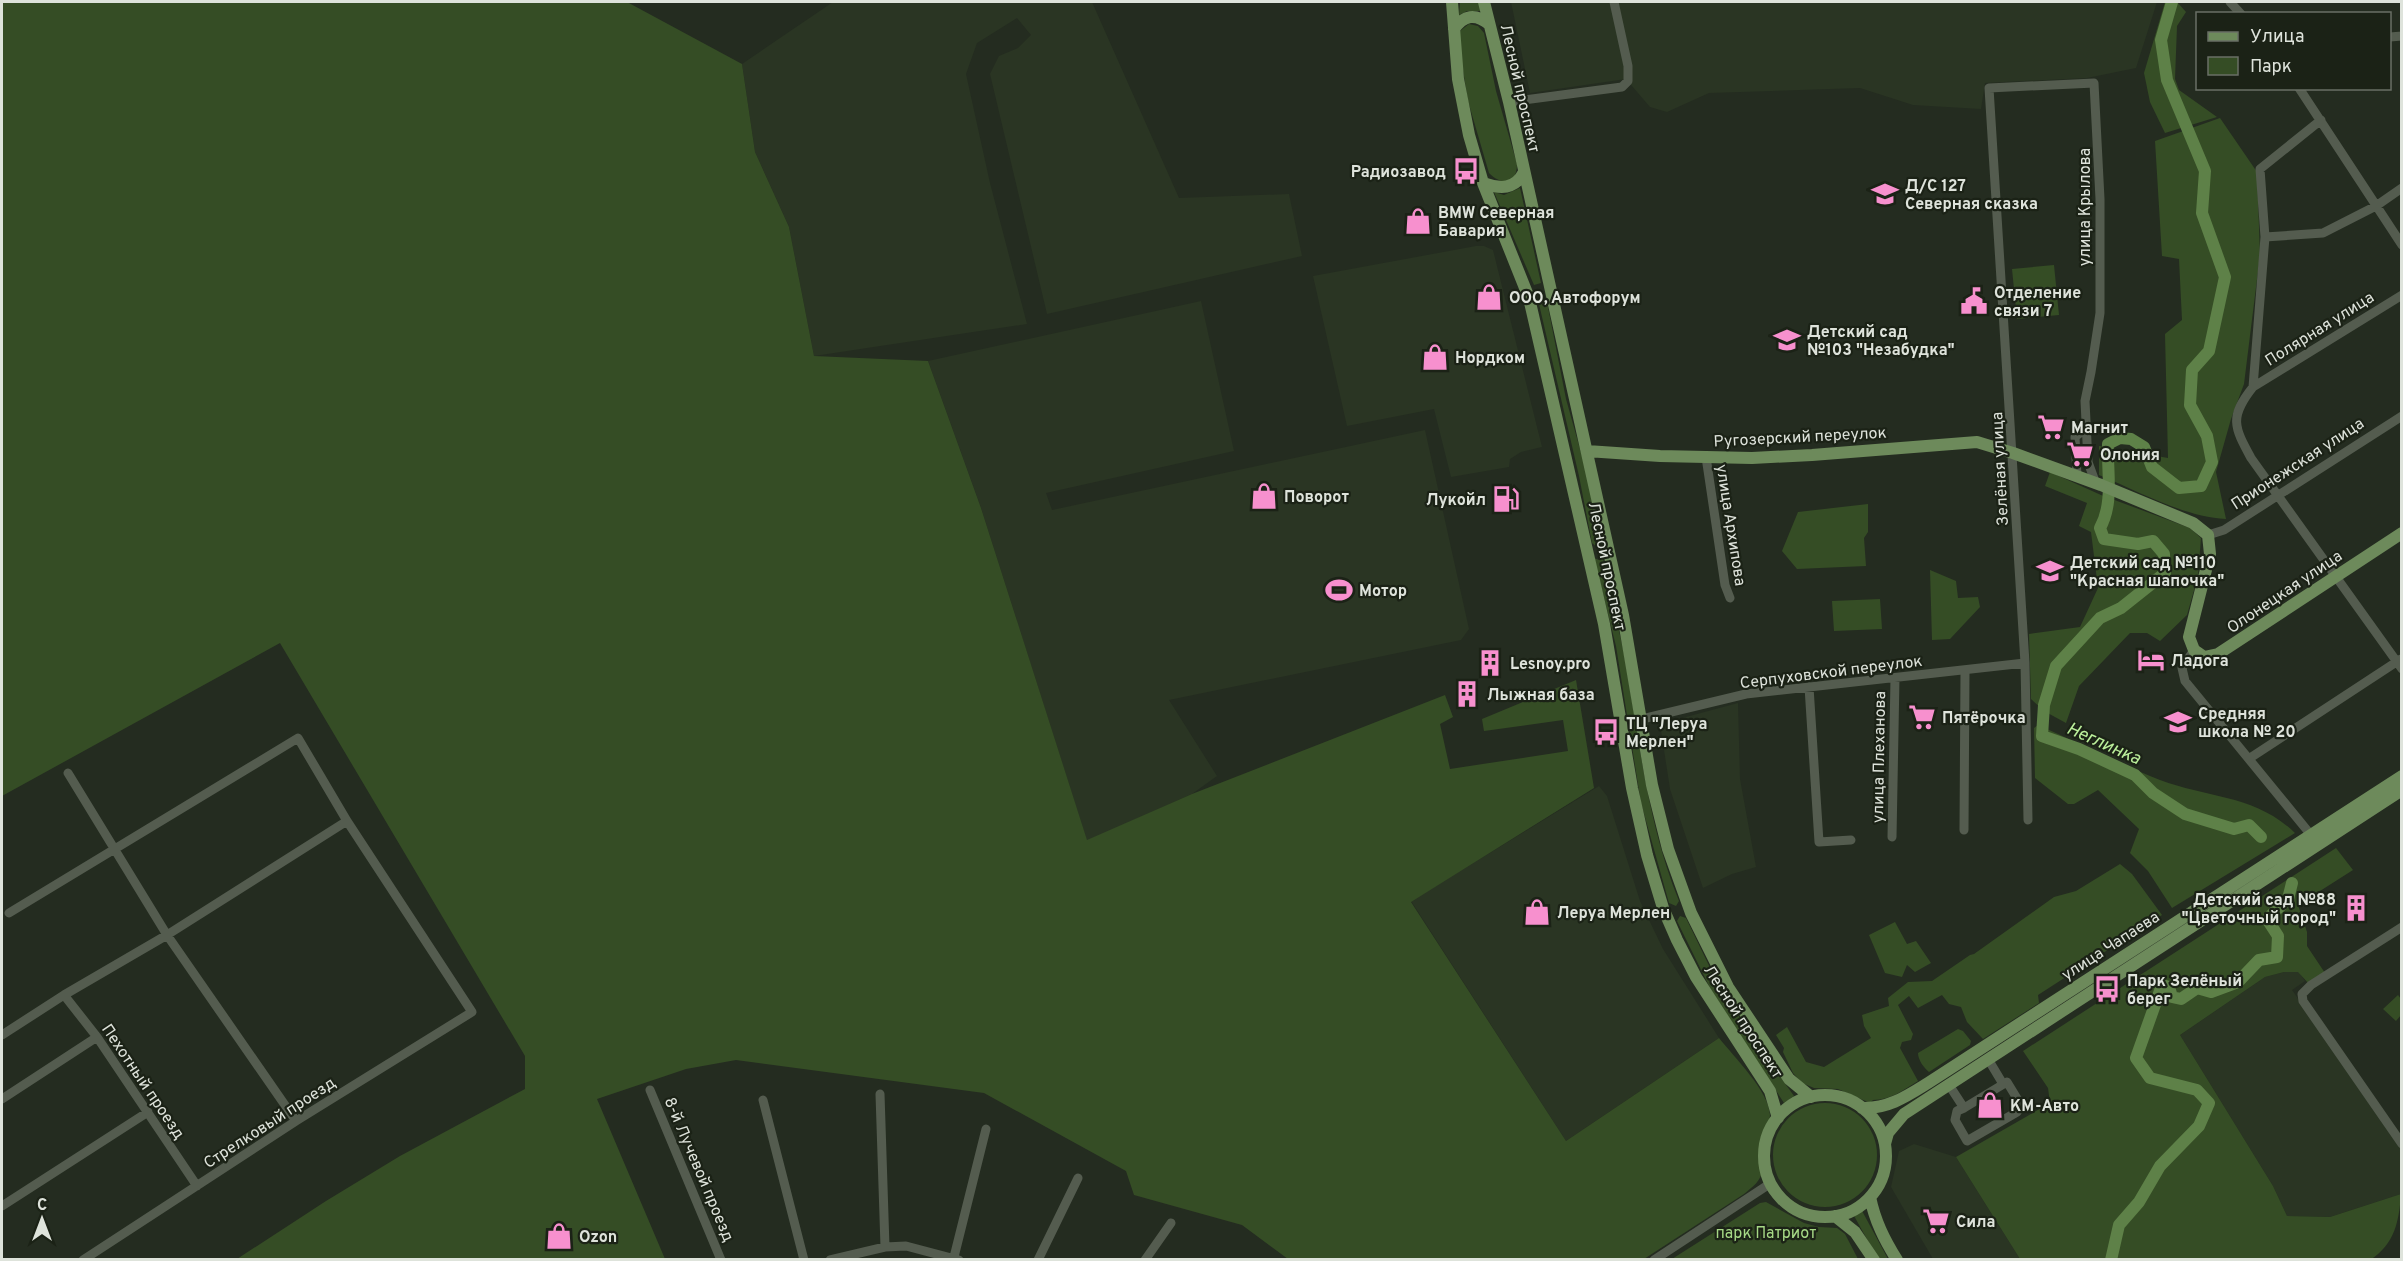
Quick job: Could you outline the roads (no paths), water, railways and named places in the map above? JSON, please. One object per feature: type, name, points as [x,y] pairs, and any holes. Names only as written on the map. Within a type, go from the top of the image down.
[{"type":"main road","name":"Лесной проспект","points":[[1452,2],[1455,54],[1463,107],[1483,183],[1529,298],[1612,660],[1637,814],[1663,908],[1696,977],[1770,1091],[1778,1118]]},
{"type":"main road","name":"Лесной проспект","points":[[1484,2],[1509,102],[1608,547],[1629,644],[1658,811],[1668,849],[1691,914],[1728,987],[1789,1079],[1810,1097]]},
{"type":"main road","points":[[1454,30],[1460,21],[1470,16],[1480,18],[1489,24]]},
{"type":"main road","points":[[1483,183],[1496,188],[1509,187],[1519,181],[1524,172]]},
{"type":"main road","points":[[1529,298],[1533,292],[1551,292]]},
{"type":"main road","name":"Ругозерский переулок","points":[[1587,451],[1706,457],[1812,455],[1977,442],[2013,453]]},
{"type":"main road","points":[[2013,453],[2139,500],[2193,523],[2208,535],[2210,554],[2188,637],[2194,650]]},
{"type":"main road","name":"Олонецкая улица","points":[[2194,650],[2204,657],[2218,654],[2402,533]]},
{"type":"main road","points":[[1588,552],[1597,555],[1608,547]]},
{"type":"main road","name":"улица Чапаева","points":[[1862,1108],[1892,1104],[1928,1083],[2402,776]]},
{"type":"main road","name":"улица Чапаева","points":[[1885,1144],[1888,1133],[1899,1119],[2402,790]]},
{"type":"main road","points":[[1663,908],[1676,909],[1685,900]]},
{"type":"main road","points":[[1670,924],[1678,914],[1691,914]]},
{"type":"main road","points":[[1829,1095],[1846,1099],[1862,1108],[1880,1130],[1885,1144],[1884,1171],[1880,1183],[1870,1197],[1849,1212],[1835,1216],[1819,1216],[1798,1209],[1780,1196],[1767,1173],[1765,1150],[1767,1138],[1778,1118],[1792,1105],[1810,1097],[1829,1095]]},
{"type":"main road","points":[[1870,1197],[1881,1233],[1897,1260]]},
{"type":"main road","points":[[1835,1216],[1855,1232],[1874,1260]]},
{"type":"street","points":[[1509,102],[1622,87],[1628,81],[1628,66],[1614,2]]},
{"type":"street","name":"улица Крылова","points":[[1990,116],[1989,88],[2094,83],[2100,199],[2100,313],[2085,401],[2088,462],[2098,484]]},
{"type":"street","points":[[2300,90],[2402,245]]},
{"type":"street","name":"Зелёная улица","points":[[1990,116],[2025,663],[2028,820]]},
{"type":"street","points":[[2250,758],[2400,663],[2251,458],[2236,431],[2239,404],[2253,387],[2265,237],[2260,169],[2320,120]]},
{"type":"street","points":[[2265,237],[2323,233],[2376,206],[2402,188]]},
{"type":"street","name":"Полярная улица","points":[[2253,387],[2402,295]]},
{"type":"street","name":"Прионежская улица","points":[[2208,535],[2224,530],[2402,416]]},
{"type":"street","points":[[2077,476],[2075,437],[2086,428]]},
{"type":"street","name":"улица Архипова","points":[[1706,457],[1725,585],[1730,598]]},
{"type":"street","points":[[2077,476],[2088,462]]},
{"type":"street","points":[[2194,650],[2182,668],[2185,681],[2312,835]]},
{"type":"street","name":"Серпуховской переулок","points":[[1642,719],[1746,694],[2025,663]]},
{"type":"street","points":[[1964,830],[1965,671]]},
{"type":"street","name":"улица Плеханова","points":[[1892,837],[1895,678]]},
{"type":"street","points":[[1809,687],[1819,842],[1851,840]]},
{"type":"street","points":[[2,1035],[347,821],[298,738],[9,913]]},
{"type":"street","points":[[68,773],[166,935],[296,1121]]},
{"type":"street","name":"Стрелковый проезд","points":[[83,1260],[296,1121],[472,1012],[347,821]]},
{"type":"street","points":[[2402,927],[2306,989],[2302,994],[2302,1000],[2402,1144]]},
{"type":"street","name":"Пехотный проезд","points":[[64,995],[97,1037],[197,1186]]},
{"type":"street","points":[[2,1099],[97,1037]]},
{"type":"street","points":[[1988,1059],[2003,1084]]},
{"type":"street","points":[[2007,1082],[2021,1105],[2017,1112],[1967,1141],[1954,1120],[1957,1112],[1964,1108],[2007,1082]]},
{"type":"street","points":[[1949,1085],[1964,1108]]},
{"type":"street","name":"8-й Лучевой проезд","points":[[650,1090],[721,1260]]},
{"type":"street","points":[[880,1094],[885,1247]]},
{"type":"street","points":[[764,1100],[804,1260]]},
{"type":"street","points":[[2,1206],[148,1112]]},
{"type":"street","points":[[830,1260],[885,1247],[906,1246],[957,1258],[986,1129]]},
{"type":"street","points":[[1038,1260],[1078,1178]]},
{"type":"street","points":[[1654,1260],[1771,1183]]},
{"type":"street","points":[[1145,1260],[1171,1223]]},
{"type":"waterway","name":"Неглинка","points":[[2172,2],[2161,40],[2167,80],[2205,171],[2202,213],[2225,277],[2209,351],[2192,370],[2190,405],[2207,436],[2212,462],[2201,486],[2179,488],[2152,467],[2144,447],[2131,439],[2120,438],[2108,444],[2108,498],[2100,528],[2104,539],[2138,544],[2153,541],[2164,554],[2165,573],[2121,608],[2100,618],[2056,666],[2044,705],[2042,736],[2079,749],[2135,775],[2153,793],[2185,814],[2234,829],[2249,825],[2261,837]]},
{"type":"waterway","name":"Неглинка","points":[[2111,1260],[2119,1225],[2139,1202],[2160,1166],[2199,1126],[2209,1103],[2197,1090],[2150,1078],[2136,1058],[2162,985],[2169,987],[2172,997],[2181,999],[2197,988],[2211,992],[2238,982],[2259,960],[2277,957],[2278,936],[2267,919],[2288,899],[2292,883]]},
{"type":"place","name":"Радиозавод","points":[[1466,171]]},
{"type":"place","name":"Д/С 127 Северная сказка","points":[[1885,194]]},
{"type":"place","name":"BMW Северная Бавария","points":[[1418,221]]},
{"type":"place","name":"ООО, Автофорум","points":[[1489,297]]},
{"type":"place","name":"Отделение связи 7","points":[[1974,301]]},
{"type":"place","name":"Детский сад №103 \"Незабудка\"","points":[[1787,340]]},
{"type":"place","name":"Нордком","points":[[1435,357]]},
{"type":"place","name":"Магнит","points":[[2051,427]]},
{"type":"place","name":"Олония","points":[[2080,454]]},
{"type":"place","name":"Поворот","points":[[1264,496]]},
{"type":"place","name":"Лукойл","points":[[1506,499]]},
{"type":"place","name":"Детский сад №110 \"Красная шапочка\"","points":[[2050,571]]},
{"type":"place","name":"Мотор","points":[[1339,590]]},
{"type":"place","name":"Ладога","points":[[2151,660]]},
{"type":"place","name":"Lesnoy.pro","points":[[1490,663]]},
{"type":"place","name":"Лыжная база","points":[[1467,694]]},
{"type":"place","name":"Пятёрочка","points":[[1922,717]]},
{"type":"place","name":"Средняя школа № 20","points":[[2178,722]]},
{"type":"place","name":"ТЦ \"Леруа Мерлен\"","points":[[1606,732]]},
{"type":"place","name":"Детский сад №88 \"Цветочный город\"","points":[[2356,908]]},
{"type":"place","name":"Леруа Мерлен","points":[[1537,912]]},
{"type":"place","name":"Парк Зелёный берег","points":[[2107,989]]},
{"type":"place","name":"КМ-Авто","points":[[1990,1105]]},
{"type":"place","name":"Сила","points":[[1936,1221]]},
{"type":"place","name":"Ozon","points":[[559,1236]]},
{"type":"park label","name":"парк Патриот","points":[[1766,1232]]}]
